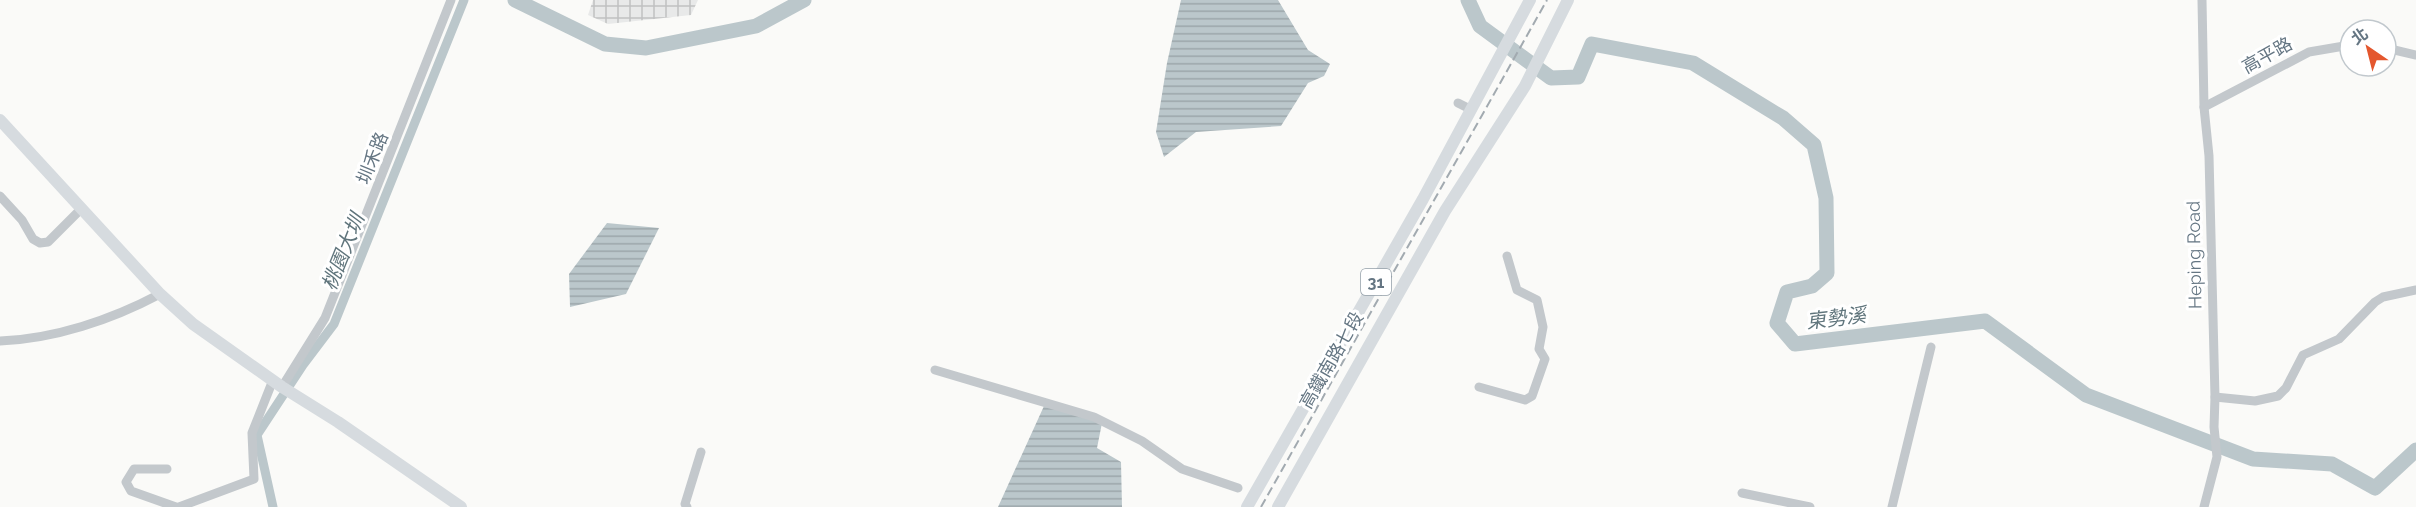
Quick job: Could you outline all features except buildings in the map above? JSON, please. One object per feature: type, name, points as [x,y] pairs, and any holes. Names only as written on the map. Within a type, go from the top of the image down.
[{"type":"main road","name":"高鐵南路七段","points":[[1247,507],[1423,199],[1530,0]]},
{"type":"main road","name":"高鐵南路七段","points":[[1278,507],[1541,57],[1568,0]]},
{"type":"main road","points":[[0,120],[160,294],[194,324],[281,387],[338,422],[461,507]]},
{"type":"street","name":"圳禾路","points":[[177,507],[254,479],[252,433],[325,318],[451,0]]},
{"type":"street","name":"Heping Road","points":[[2202,0],[2209,156],[2214,426],[2217,457],[2204,507]]},
{"type":"street","name":"高平路","points":[[2205,107],[2309,52],[2338,47]]},
{"type":"street","points":[[2398,51],[2416,56]]},
{"type":"street","points":[[1458,104],[1470,109]]},
{"type":"street","points":[[0,196],[22,220],[33,239],[40,243],[48,242],[81,209]]},
{"type":"street","points":[[1479,387],[1525,400],[1532,396],[1545,359],[1539,349],[1543,327],[1537,300],[1517,290],[1507,256]]},
{"type":"street","points":[[2215,397],[2255,401],[2278,396],[2286,388],[2299,360],[2306,353],[2339,339],[2374,302],[2383,297],[2416,290]]},
{"type":"street","points":[[0,340],[20,340],[58,333],[116,313],[160,294]]},
{"type":"street","points":[[1892,507],[1931,347]]},
{"type":"street","points":[[935,370],[1094,417],[1142,441],[1182,469],[1238,488]]},
{"type":"street","points":[[687,507],[685,504],[701,452]]},
{"type":"street","points":[[167,469],[134,469],[126,482],[130,491],[177,507]]},
{"type":"street","points":[[1742,493],[1810,507]]},
{"type":"shaded area","points":[[593,0],[698,0],[691,15],[608,24],[588,15]]},
{"type":"shaded area","points":[[1181,0],[1278,0],[1308,50],[1330,64],[1324,76],[1308,83],[1281,126],[1196,132],[1164,157],[1156,132],[1167,63]]},
{"type":"shaded area","points":[[607,223],[659,228],[626,294],[570,307],[569,274]]},
{"type":"shaded area","points":[[1044,406],[1102,423],[1097,448],[1121,462],[1122,507],[998,507]]},
{"type":"waterway","name":"桃園大圳","points":[[273,507],[257,435],[303,365],[334,324],[464,0]]},
{"type":"waterway","name":"東勢溪","points":[[515,0],[605,44],[646,48],[756,26],[804,0]]},
{"type":"waterway","name":"東勢溪","points":[[1468,0],[1480,26],[1551,78],[1578,77],[1592,44],[1693,63],[1783,118],[1814,145],[1826,198],[1827,273],[1812,286],[1787,292],[1777,323],[1795,344],[1985,321],[2086,395],[2253,459],[2332,464],[2375,488],[2416,450]]},
{"type":"railway","points":[[1261,507],[1547,0]]}]
